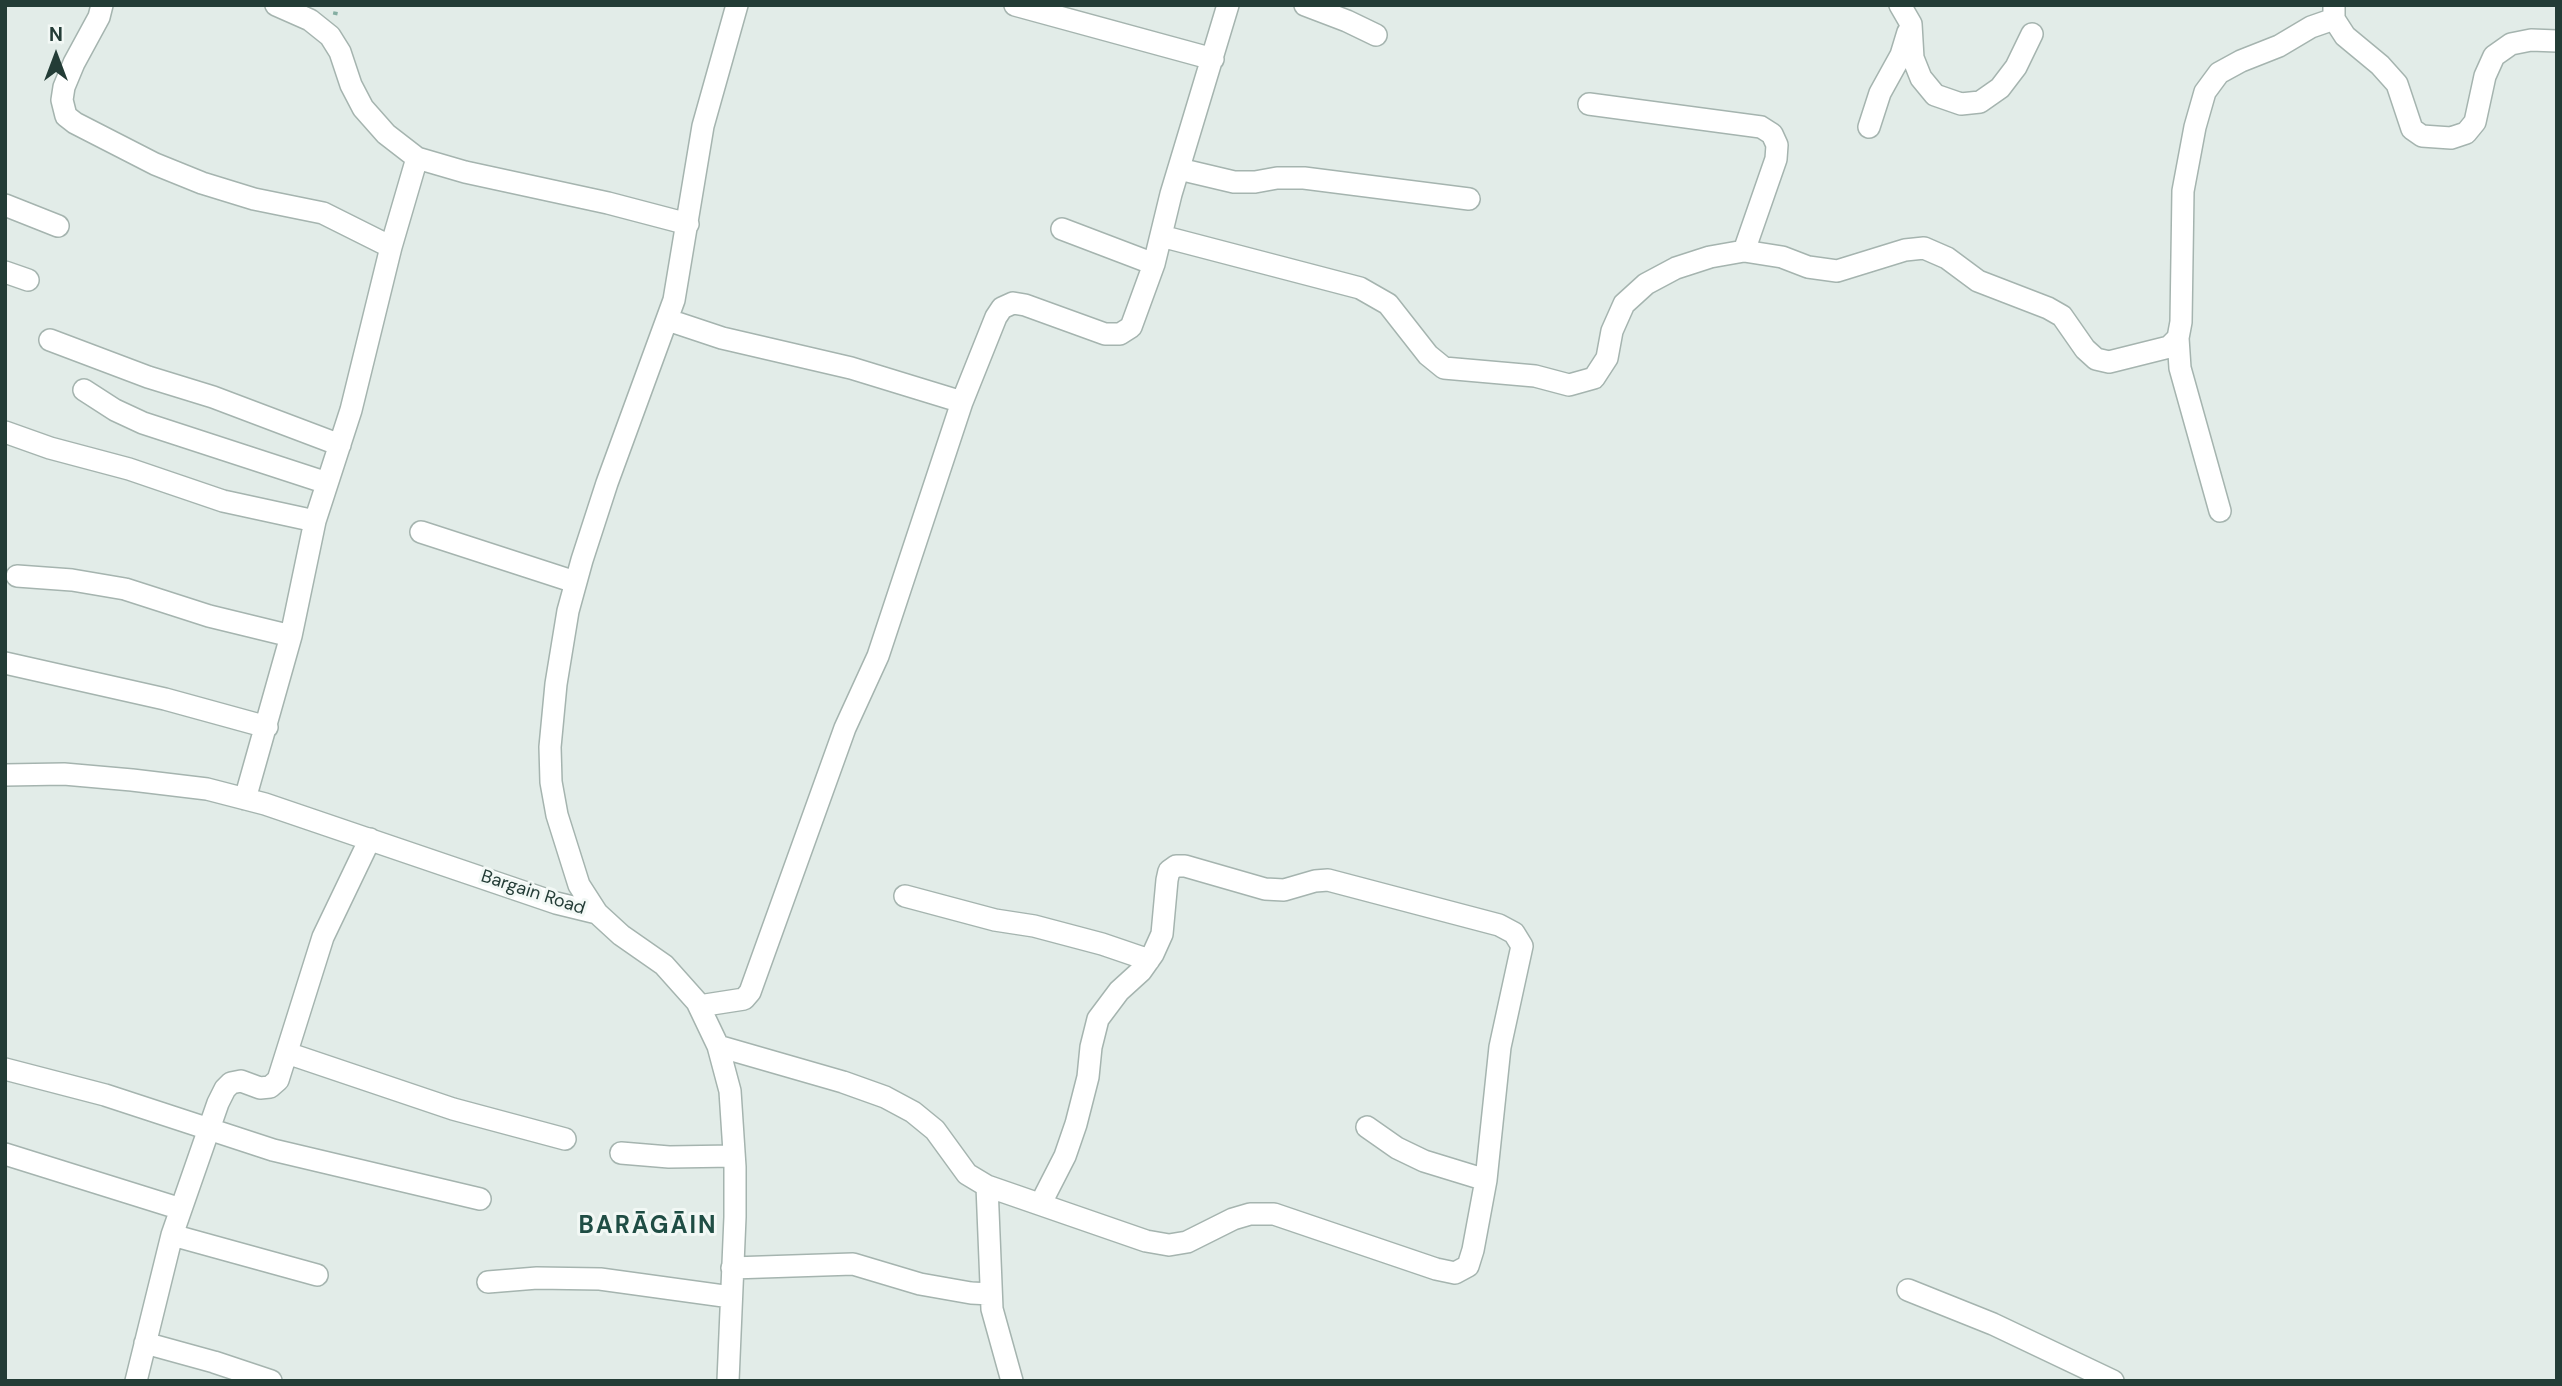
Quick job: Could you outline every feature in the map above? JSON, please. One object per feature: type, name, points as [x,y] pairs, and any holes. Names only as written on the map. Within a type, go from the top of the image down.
[{"type":"street","points":[[102,5],[99,17],[64,87],[62,100],[66,116],[155,164],[254,200],[323,213],[391,247]]},
{"type":"street","points":[[276,5],[310,20],[330,36],[363,108],[386,134],[417,158],[465,173],[608,203],[688,224]]},
{"type":"street","points":[[597,913],[579,885],[556,815],[550,747],[556,684],[575,582],[607,483],[668,320],[682,263],[703,126],[737,5]]},
{"type":"street","points":[[1015,5],[1213,59]]},
{"type":"street","points":[[699,1006],[744,999],[750,992],[845,728],[878,656],[962,402],[996,317],[1002,308],[1013,303],[1105,334],[1120,334],[1131,327],[1154,264],[1228,5]]},
{"type":"street","points":[[1304,5],[1376,35]]},
{"type":"street","points":[[2220,511],[2180,368],[2178,338],[2181,322],[2183,191],[2195,127],[2205,92],[2219,73],[2279,46],[2334,12],[2345,37],[2380,65],[2397,84],[2412,129],[2423,136],[2451,138],[2466,133],[2475,122],[2485,76],[2494,56],[2511,44],[2532,40],[2557,41]]},
{"type":"street","points":[[1905,15],[1913,58],[1920,78],[1935,95],[1961,104],[1980,102],[2000,88],[2016,68],[2032,34]]},
{"type":"street","points":[[1869,127],[1880,93],[1901,55],[1905,15]]},
{"type":"street","points":[[1589,104],[1761,127],[1772,134],[1777,145],[1776,159],[1744,251]]},
{"type":"street","points":[[245,799],[291,636],[315,521],[351,410],[391,247],[417,158]]},
{"type":"street","points":[[1179,169],[1234,182],[1304,178],[1469,199]]},
{"type":"street","points":[[5,205],[58,226]]},
{"type":"street","points":[[1062,229],[1154,264]]},
{"type":"street","points":[[1161,236],[1360,288],[1388,304],[1428,355],[1444,368],[1535,376],[1569,385],[1594,379],[1607,358],[1612,331],[1625,304],[1646,284],[1676,268],[1710,257],[1744,251],[1782,257],[1808,267],[1837,271],[1905,250],[1924,248],[1947,258],[1978,281],[2062,316],[2085,349],[2096,359],[2109,362],[2140,355],[2169,347],[2178,338]]},
{"type":"street","points":[[5,272],[28,280]]},
{"type":"street","points":[[668,320],[722,338],[851,368],[962,402]]},
{"type":"street","points":[[50,340],[340,445]]},
{"type":"street","points":[[84,390],[143,423],[327,484]]},
{"type":"street","points":[[5,432],[61,452],[129,469],[223,500],[315,521]]},
{"type":"street","points":[[421,532],[575,582]]},
{"type":"street","points":[[17,576],[72,580],[125,589],[209,616],[291,636]]},
{"type":"street","points":[[5,663],[165,699],[267,727]]},
{"type":"street","name":"Bargain Road","points":[[5,775],[64,774],[132,780],[207,789],[245,799],[556,903],[597,913],[621,935],[664,965],[699,1006],[718,1046],[730,1091],[735,1217],[728,1381]]},
{"type":"street","points":[[136,1381],[172,1235],[208,1129],[225,1089],[231,1083],[241,1081],[270,1087],[278,1080],[323,937],[370,839]]},
{"type":"street","points":[[718,1046],[885,1097],[913,1112],[935,1130],[967,1174],[987,1186],[1146,1241],[1169,1245],[1187,1242],[1224,1223],[1250,1214],[1274,1214],[1455,1273],[1468,1266],[1473,1251],[1486,1180],[1500,1047],[1522,946],[1514,933],[1499,925],[1328,880],[1284,890],[1265,889],[1185,866],[1176,866],[1169,871],[1162,934],[1149,960],[1119,991],[1098,1019],[1090,1047],[1088,1077],[1076,1124],[1065,1156],[1041,1203]]},
{"type":"street","points":[[905,897],[995,920],[1045,929],[1149,960]]},
{"type":"street","points":[[287,1053],[453,1109],[565,1139]]},
{"type":"street","points":[[5,1069],[105,1095],[273,1150],[480,1199]]},
{"type":"street","points":[[1367,1127],[1397,1148],[1424,1161],[1486,1180]]},
{"type":"street","points":[[621,1153],[669,1157],[734,1156]]},
{"type":"street","points":[[5,1154],[147,1196],[181,1209]]},
{"type":"street","points":[[987,1186],[990,1294],[996,1331],[1013,1381]]},
{"type":"street","points":[[172,1235],[317,1275]]},
{"type":"street","points":[[732,1268],[853,1264],[920,1284],[990,1294]]},
{"type":"street","points":[[488,1282],[537,1278],[600,1279],[730,1297]]},
{"type":"street","points":[[1908,1290],[1993,1324],[2113,1381]]},
{"type":"street","points":[[145,1343],[271,1381]]},
{"type":"district","name":"BARĀGĀIN","points":[[648,1227]]}]
